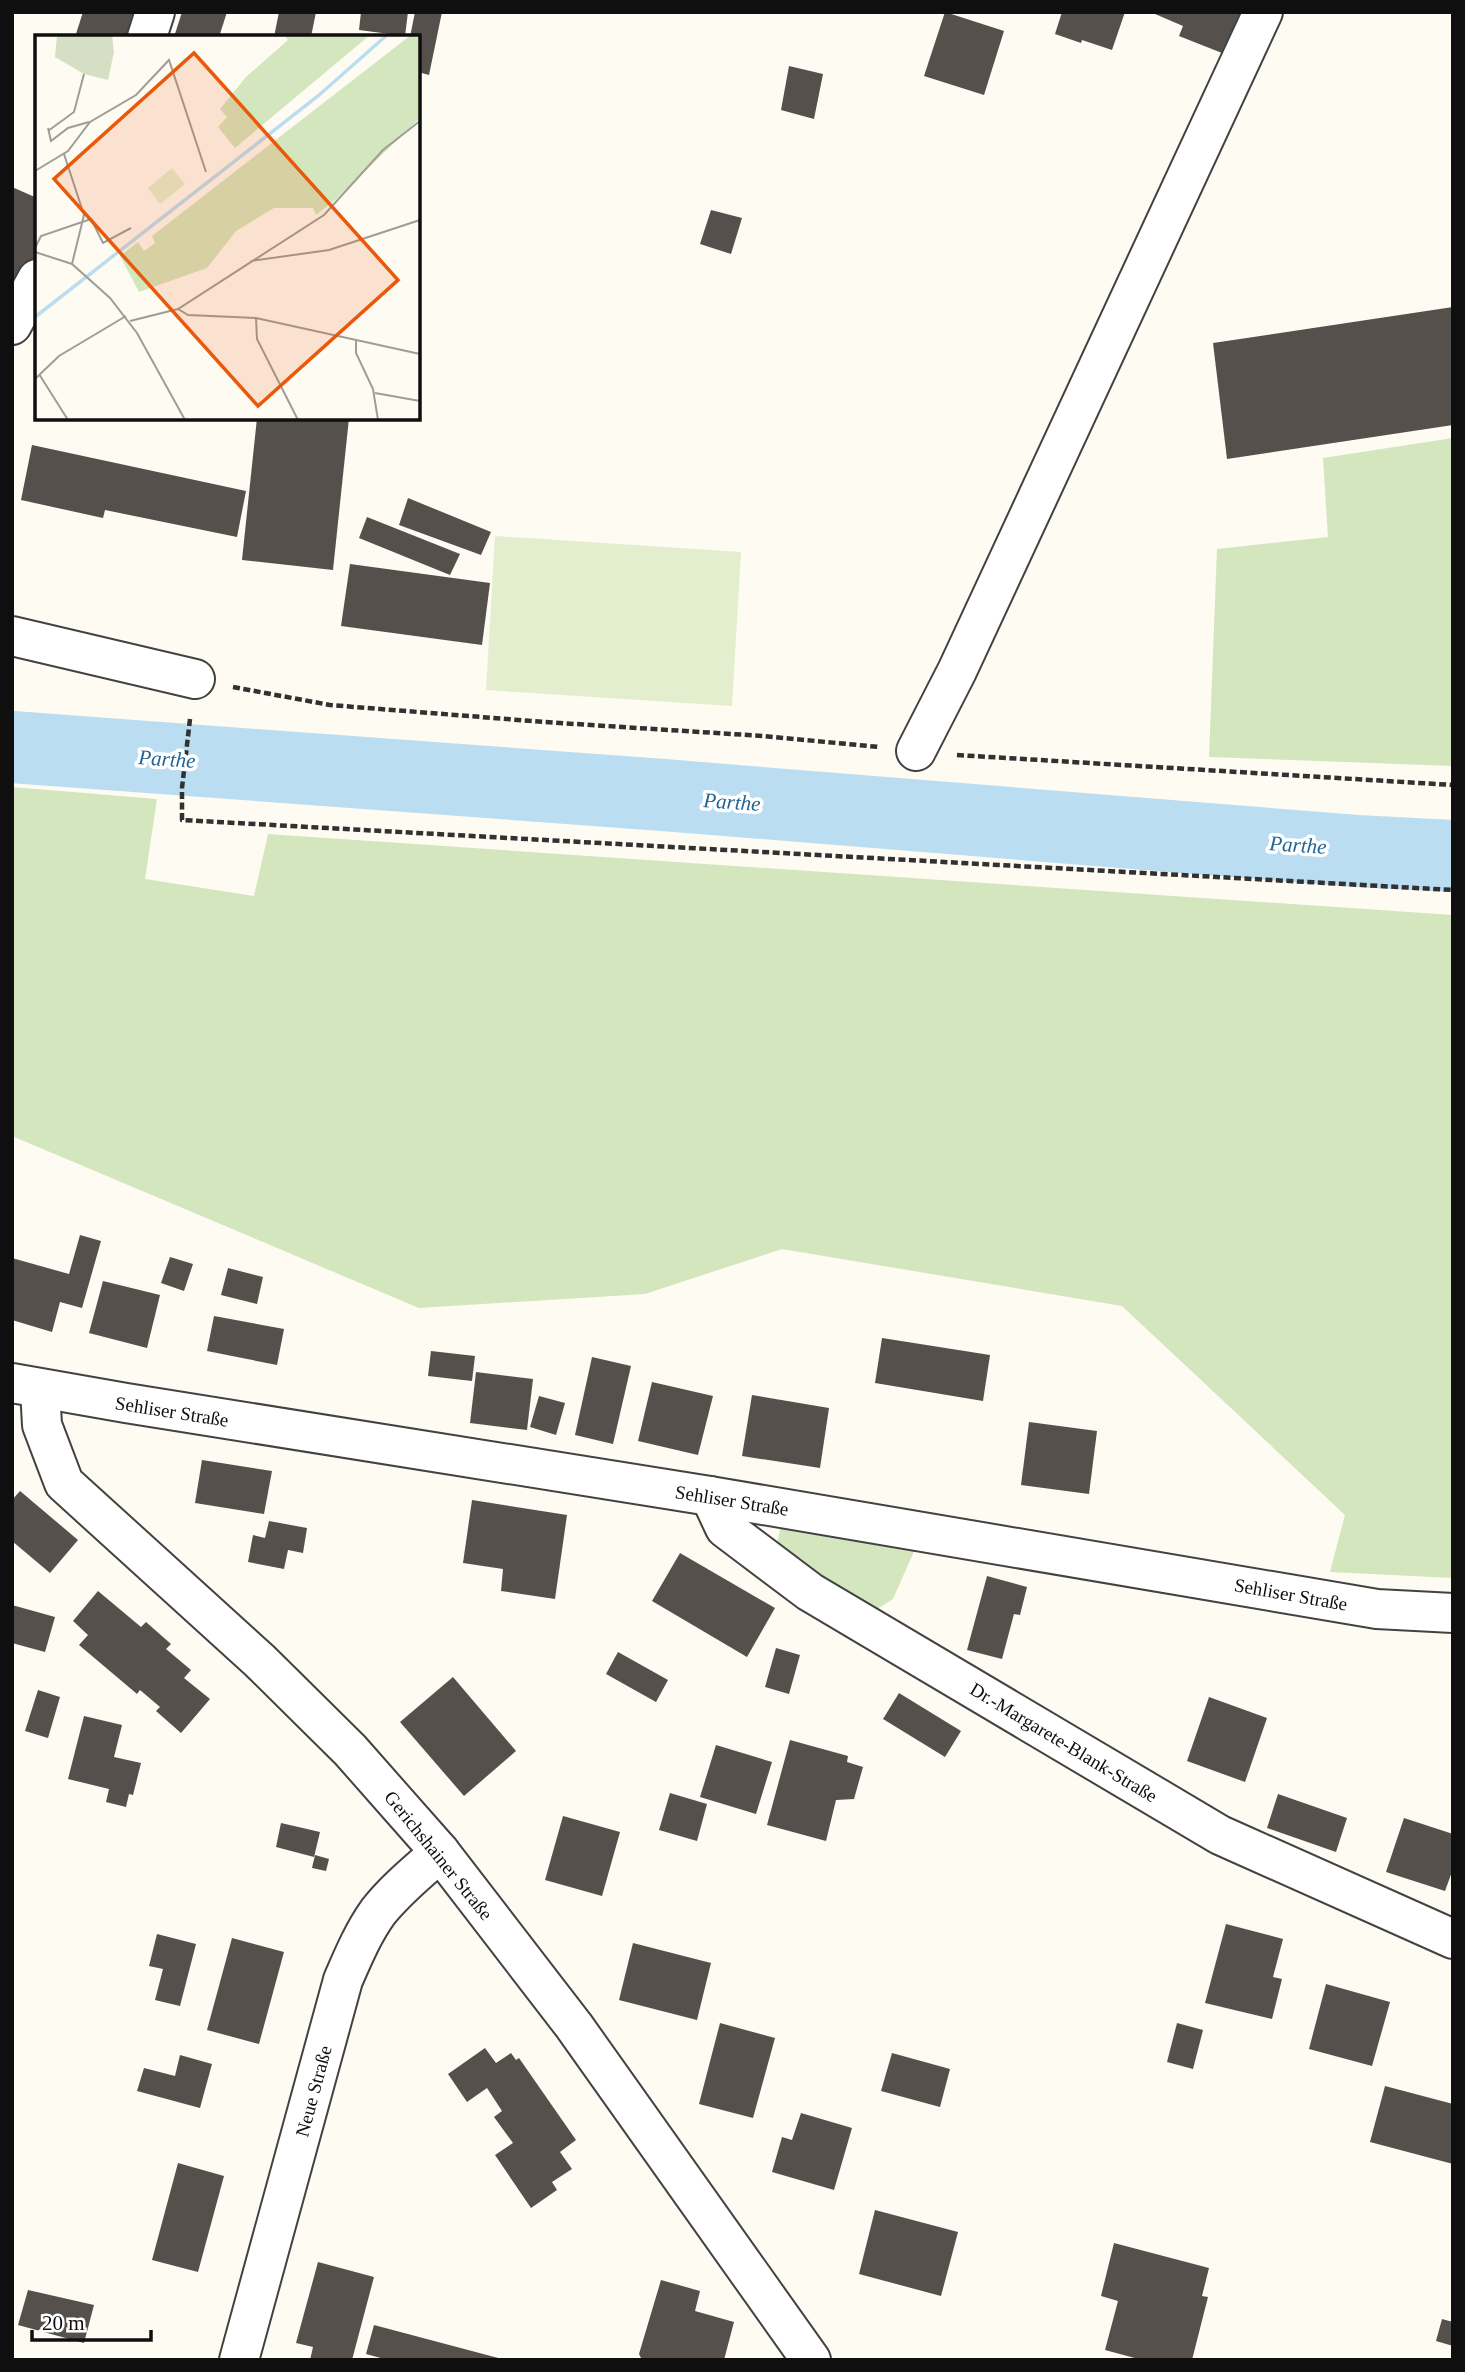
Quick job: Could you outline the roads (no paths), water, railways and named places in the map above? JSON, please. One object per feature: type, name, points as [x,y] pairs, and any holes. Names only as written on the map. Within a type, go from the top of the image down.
[{"type":"street","points":[[148,35],[155,12]]},
{"type":"street","points":[[916,751],[962,659],[1263,12]]},
{"type":"street","points":[[12,325],[35,283]]},
{"type":"street","points":[[12,636],[193,697]]},
{"type":"street","name":"Sehliser Straße","points":[[26,1386],[710,1496],[1377,1609],[1453,1613]]},
{"type":"street","name":"Gerichshainer Straße","points":[[26,1386],[64,1483],[260,1661],[350,1750],[440,1852],[574,2026],[811,2360]]},
{"type":"street","name":"Dr.-Margarete-Blank-Straße","points":[[710,1496],[725,1528],[810,1592],[1220,1835],[1453,1939]]},
{"type":"street","name":"Neue Straße","points":[[239,2360],[343,1980],[357,1947],[377,1914],[398,1889],[440,1852]]},
{"type":"waterway","name":"Parthe","points":[[12,747],[663,795],[1356,851],[1453,856]]}]
